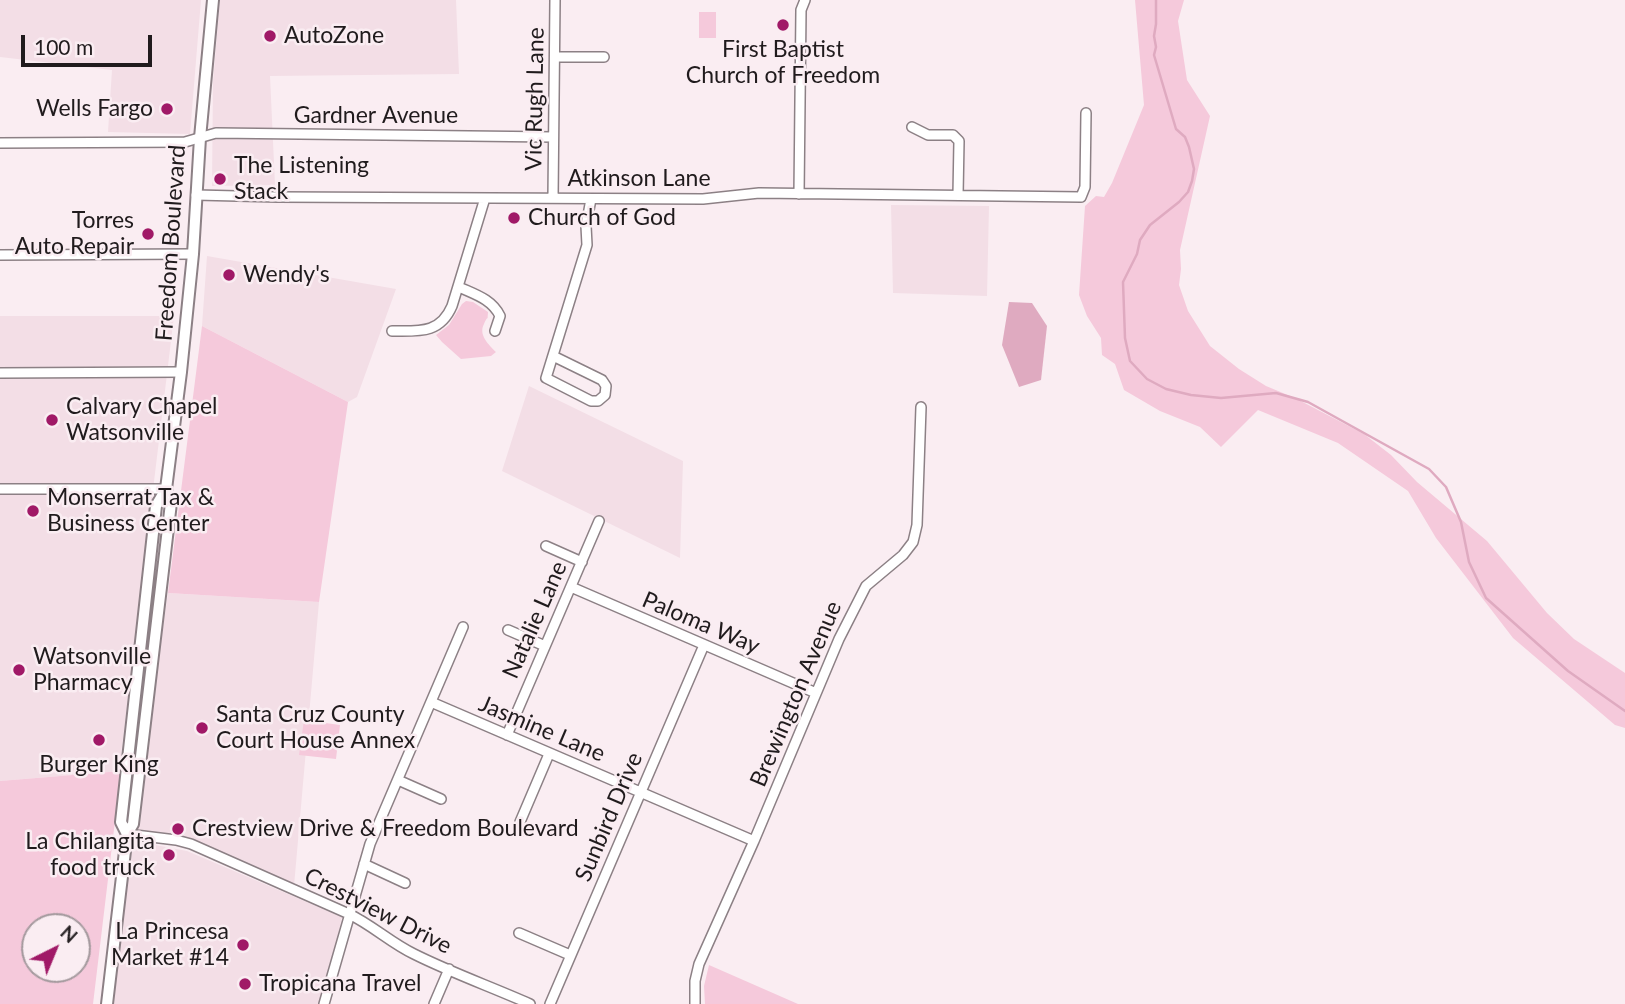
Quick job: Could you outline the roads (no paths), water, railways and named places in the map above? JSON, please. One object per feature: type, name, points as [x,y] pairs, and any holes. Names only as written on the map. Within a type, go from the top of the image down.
[{"type":"main road","name":"Freedom Boulevard","points":[[107,1004],[127,834],[121,822],[153,530],[156,506],[166,489],[181,372],[213,0]]},
{"type":"street","name":"Vic Rugh Lane","points":[[553,198],[555,0]]},
{"type":"street","points":[[799,194],[801,10],[805,0]]},
{"type":"street","points":[[555,57],[604,57]]},
{"type":"street","name":"Atkinson Lane","points":[[196,195],[703,199],[760,193],[1081,197],[1085,187],[1086,113]]},
{"type":"street","points":[[912,127],[928,135],[954,135],[957,138],[958,195]]},
{"type":"street","name":"Gardner Avenue","points":[[0,143],[185,142],[216,133],[553,138]]},
{"type":"street","points":[[393,331],[422,331],[437,325],[450,311],[485,198]]},
{"type":"street","points":[[553,355],[602,380],[607,390],[603,398],[591,401],[546,378],[553,355],[587,245],[586,226],[591,199]]},
{"type":"street","points":[[0,255],[193,254]]},
{"type":"street","points":[[458,287],[486,300],[496,309],[500,316],[495,331]]},
{"type":"street","points":[[0,373],[181,372]]},
{"type":"street","name":"Brewington Avenue","points":[[695,1004],[695,981],[699,964],[853,609],[866,586],[903,555],[913,542],[917,526],[921,407]]},
{"type":"street","points":[[0,489],[166,489]]},
{"type":"street","name":"Natalie Lane","points":[[507,735],[599,521]]},
{"type":"street","points":[[546,546],[582,562]]},
{"type":"street","name":"Paloma Way","points":[[570,587],[816,693]]},
{"type":"street","points":[[324,1004],[376,829],[463,627]]},
{"type":"street","points":[[508,631],[545,646]]},
{"type":"street","name":"Sunbird Drive","points":[[550,1004],[704,645]]},
{"type":"street","name":"Jasmine Lane","points":[[431,702],[754,841]]},
{"type":"street","points":[[521,831],[520,822],[549,754]]},
{"type":"street","points":[[398,780],[441,799]]},
{"type":"street","name":"Crestview Drive","points":[[127,834],[191,844],[364,921],[407,950],[530,1004]]},
{"type":"street","points":[[364,864],[405,883]]},
{"type":"street","points":[[519,933],[570,956]]},
{"type":"street","points":[[434,1004],[449,969]]},
{"type":"waterway","points":[[1156,0],[1154,55],[1176,129],[1185,137],[1194,169],[1188,192],[1150,225],[1140,240],[1137,254],[1123,282],[1125,338],[1130,361],[1147,379],[1166,389],[1191,395],[1221,398],[1276,393],[1308,402],[1429,469],[1446,487],[1461,522],[1469,562],[1486,598],[1568,671],[1625,711]]},
{"type":"place","name":"First Baptist Church of Freedom","points":[[783,25]]},
{"type":"place","name":"AutoZone","points":[[270,36]]},
{"type":"place","name":"Wells Fargo","points":[[167,109]]},
{"type":"place","name":"The Listening Stack","points":[[220,179]]},
{"type":"place","name":"Church of God","points":[[514,218]]},
{"type":"place","name":"Torres Auto Repair","points":[[148,234]]},
{"type":"place","name":"Wendy's","points":[[229,275]]},
{"type":"place","name":"Calvary Chapel Watsonville","points":[[52,420]]},
{"type":"place","name":"Monserrat Tax & Business Center","points":[[33,511]]},
{"type":"place","name":"Watsonville Pharmacy","points":[[19,670]]},
{"type":"place","name":"Santa Cruz County Court House Annex","points":[[202,728]]},
{"type":"place","name":"Burger King","points":[[99,740]]},
{"type":"place","name":"Crestview Drive & Freedom Boulevard","points":[[178,829]]},
{"type":"place","name":"La Chilangita food truck","points":[[169,855]]},
{"type":"place","name":"La Princesa Market #14","points":[[243,945]]},
{"type":"place","name":"Tropicana Travel","points":[[245,984]]}]
